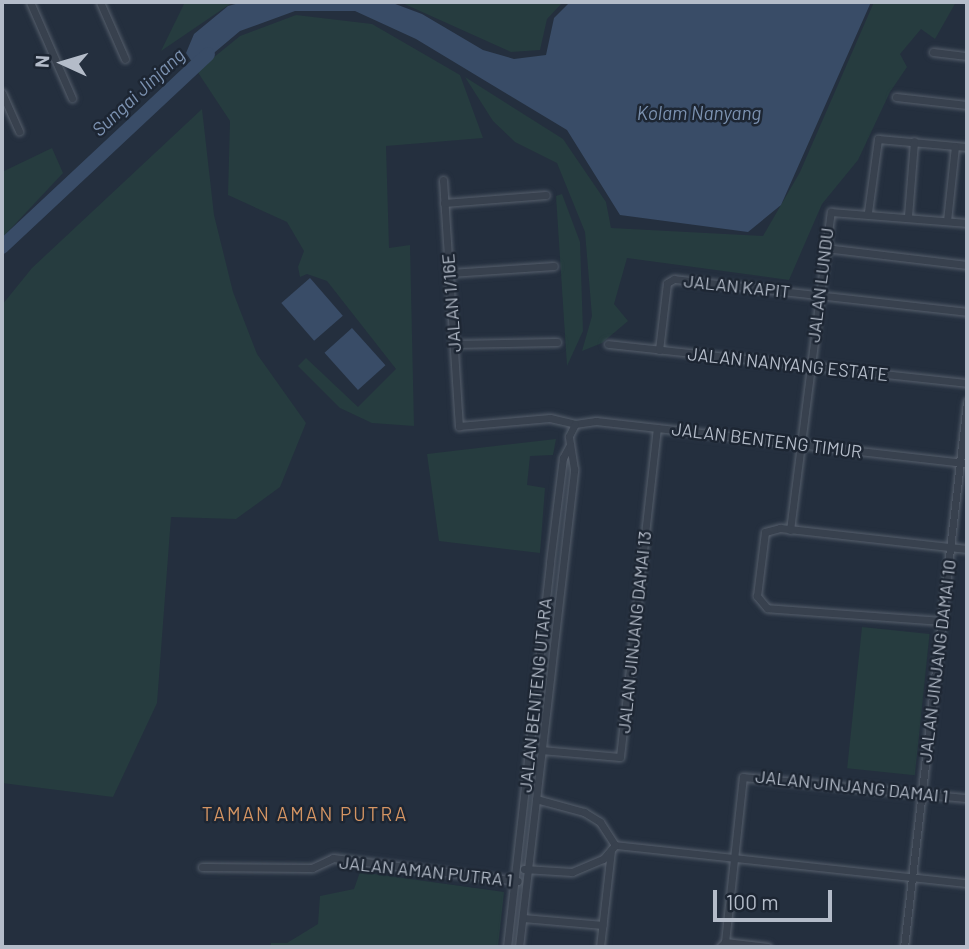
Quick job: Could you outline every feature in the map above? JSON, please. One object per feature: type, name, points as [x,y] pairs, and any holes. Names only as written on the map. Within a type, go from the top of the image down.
[{"type":"street","points":[[30,2],[72,99]]},
{"type":"street","points":[[100,2],[125,59]]},
{"type":"street","points":[[933,52],[967,56]]},
{"type":"street","points":[[2,93],[19,131]]},
{"type":"street","points":[[896,97],[967,104]]},
{"type":"street","points":[[967,147],[878,139],[868,212],[967,223]]},
{"type":"street","points":[[908,216],[914,141]]},
{"type":"street","points":[[947,220],[955,146]]},
{"type":"street","name":"JALAN 1/16E","points":[[443,180],[459,426]]},
{"type":"street","points":[[444,203],[546,195]]},
{"type":"street","name":"JALAN LUNDU","points":[[790,530],[829,217],[835,209],[868,212]]},
{"type":"street","points":[[825,248],[967,265]]},
{"type":"street","points":[[450,273],[554,266]]},
{"type":"street","name":"JALAN KAPIT","points":[[659,350],[667,283],[674,279],[967,312]]},
{"type":"street","points":[[454,344],[557,342]]},
{"type":"street","name":"JALAN NANYANG ESTATE","points":[[608,344],[967,383]]},
{"type":"street","name":"JALAN JINJANG DAMAI 10","points":[[904,947],[950,547],[964,463],[967,402]]},
{"type":"street","name":"JALAN BENTENG TIMUR","points":[[459,426],[550,418],[575,424],[596,421],[964,463]]},
{"type":"street","name":"JALAN BENTENG UTARA","points":[[507,947],[563,458],[570,445],[575,424]]},
{"type":"street","name":"JALAN JINJANG DAMAI 13","points":[[541,750],[620,757],[657,428]]},
{"type":"street","name":"JALAN BENTENG UTARA","points":[[519,947],[574,469],[570,445]]},
{"type":"street","points":[[942,621],[767,608],[757,596],[765,531],[790,530],[967,549]]},
{"type":"street","name":"JALAN JINJANG DAMAI 1","points":[[733,858],[739,782],[749,775],[967,798]]},
{"type":"street","points":[[536,799],[584,812],[600,822],[613,848],[600,947]]},
{"type":"street","points":[[516,868],[572,872],[613,848],[967,883]]},
{"type":"street","name":"JALAN AMAN PUTRA 1","points":[[202,867],[312,868],[334,858],[526,882]]},
{"type":"street","points":[[733,858],[722,945],[768,947]]},
{"type":"street","points":[[523,918],[603,925]]},
{"type":"green space","points":[[185,2],[233,2],[161,51]]},
{"type":"green space","points":[[400,2],[563,2],[547,19],[540,50],[511,52]]},
{"type":"green space","points":[[874,2],[956,2],[935,39],[921,29],[900,54],[907,67],[890,92],[858,160],[822,204],[789,280],[627,258],[614,304],[628,321],[602,343],[582,351],[592,316],[585,232],[557,163],[515,142],[493,121],[465,77],[563,139],[606,202],[611,228],[763,236],[800,172]]},
{"type":"green space","points":[[296,15],[372,24],[460,75],[483,138],[386,146],[389,248],[410,245],[414,426],[372,423],[340,408],[298,366],[306,358],[358,407],[396,369],[327,281],[307,274],[300,277],[298,267],[304,251],[287,222],[228,195],[230,121],[197,71],[240,36]]},
{"type":"green space","points":[[202,109],[214,215],[233,292],[257,354],[306,423],[280,487],[236,519],[171,517],[157,703],[113,797],[2,783],[2,305],[32,268]]},
{"type":"green space","points":[[52,148],[63,173],[2,238],[2,172]]},
{"type":"green space","points":[[562,194],[580,242],[583,331],[567,366],[556,196]]},
{"type":"green space","points":[[556,439],[553,455],[530,456],[527,485],[545,488],[540,553],[439,541],[427,454]]},
{"type":"green space","points":[[862,627],[930,634],[915,775],[847,768]]},
{"type":"green space","points":[[360,872],[504,892],[498,947],[271,947],[271,943],[287,943],[318,924],[320,896],[354,889]]},
{"type":"water","name":"Kolam Nanyang","points":[[243,2],[390,2],[422,14],[483,50],[514,59],[546,55],[554,18],[570,2],[871,2],[781,205],[748,232],[620,215],[567,130],[416,39],[355,11],[295,11],[240,31],[196,68],[186,53],[194,34],[228,6]]},
{"type":"water","points":[[310,278],[343,316],[314,341],[281,303]]},
{"type":"water","points":[[352,328],[385,365],[358,390],[325,353]]},
{"type":"waterway","name":"Sungai Jinjang","points":[[2,247],[208,54]]},
{"type":"district","name":"TAMAN AMAN PUTRA","points":[[305,814]]}]
